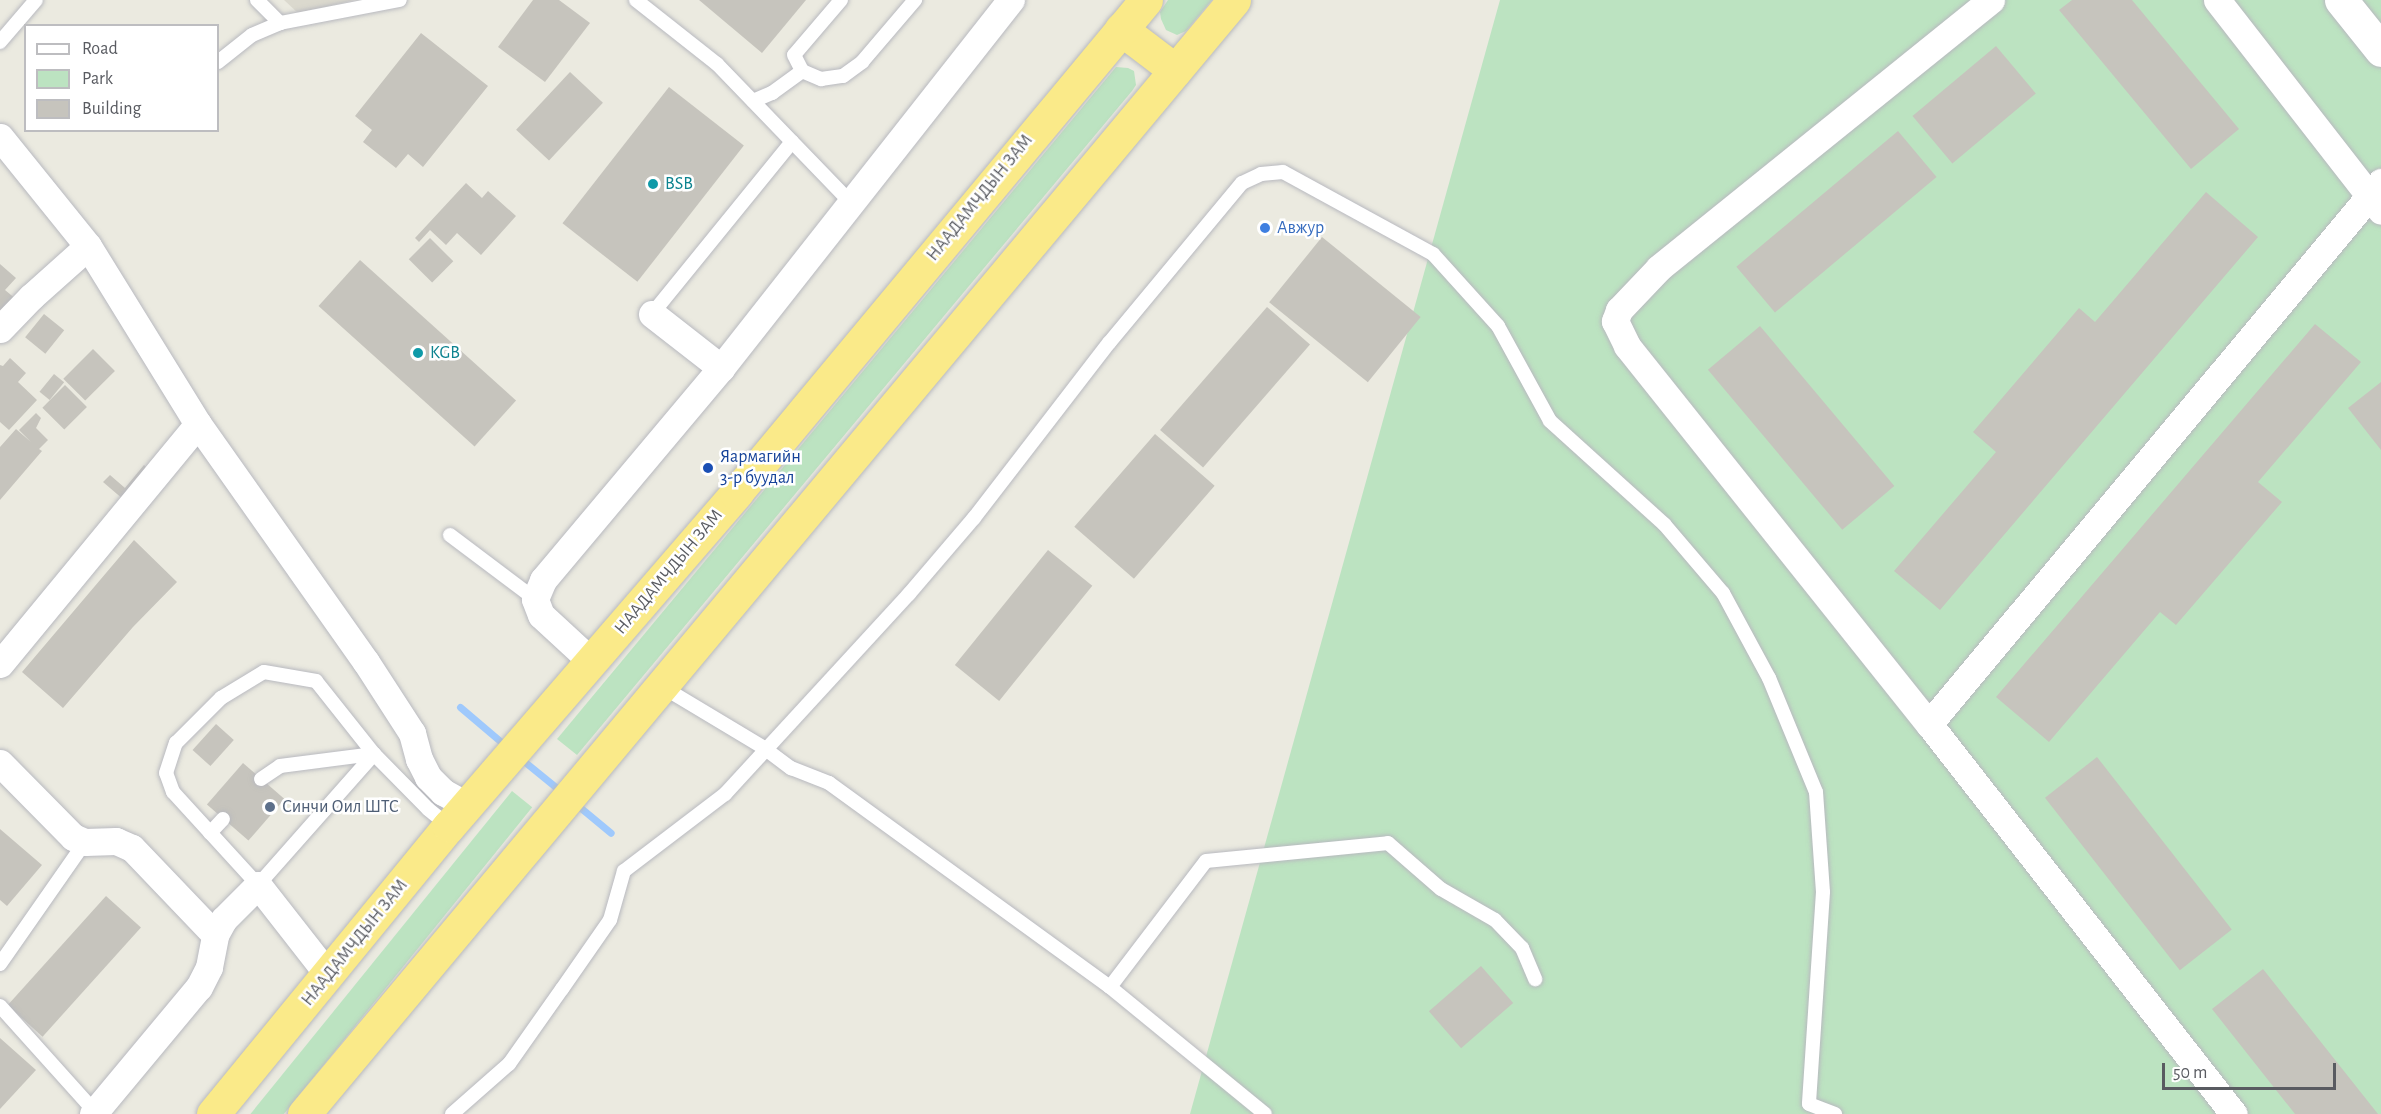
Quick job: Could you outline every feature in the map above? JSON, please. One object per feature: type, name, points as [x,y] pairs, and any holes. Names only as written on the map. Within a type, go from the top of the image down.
[{"type":"highway","name":"НААДАМЧДЫН ЗАМ","points":[[213,1114],[329,976],[458,816],[592,662],[1146,0]]},
{"type":"highway","points":[[304,1114],[1234,0]]},
{"type":"highway","points":[[1121,29],[1175,70]]},
{"type":"main road","points":[[2342,0],[2381,50]]},
{"type":"street","points":[[592,662],[542,615],[535,599],[543,580],[721,368],[1011,0]]},
{"type":"street","points":[[1991,0],[1659,268],[1619,310],[1615,321],[1627,346],[1929,724],[2234,1114]]},
{"type":"street","points":[[1929,724],[2377,196],[2217,0]]},
{"type":"street","points":[[3,151],[88,246],[198,424],[394,705],[412,733],[419,759],[428,777],[443,792],[458,816]]},
{"type":"street","points":[[0,329],[31,297],[88,246]]},
{"type":"street","points":[[652,314],[721,368]]},
{"type":"street","points":[[0,664],[198,424]]},
{"type":"street","points":[[0,763],[73,837],[85,842],[116,841],[132,848],[215,935]]},
{"type":"street","points":[[94,1113],[199,987],[209,967],[215,935],[224,919],[258,885],[329,976]]},
{"type":"lane","points":[[0,42],[36,0]]},
{"type":"lane","points":[[257,0],[280,23]]},
{"type":"lane","points":[[219,61],[252,35],[280,23],[400,0]]},
{"type":"lane","points":[[636,0],[717,64],[851,203]]},
{"type":"lane","points":[[841,0],[794,55],[802,71],[820,80],[843,76],[862,62],[915,0]]},
{"type":"lane","points":[[753,101],[772,93],[802,71]]},
{"type":"lane","points":[[652,314],[792,142]]},
{"type":"lane","points":[[452,1114],[509,1064],[610,920],[624,871],[725,794],[764,748],[909,594],[974,518],[1108,342],[1242,183],[1261,174],[1283,172],[1433,254],[1498,326],[1550,421],[1664,524],[1723,593],[1768,678],[1816,792],[1822,892],[1809,1104],[1798,1114]]},
{"type":"lane","points":[[450,535],[535,599]]},
{"type":"lane","points":[[374,754],[258,885],[173,792],[166,773],[176,743],[221,698],[264,672],[316,681],[374,754],[428,809],[458,816]]},
{"type":"lane","points":[[660,686],[764,748],[790,768],[829,783],[1110,987],[1265,1114]]},
{"type":"lane","points":[[261,779],[280,766],[374,754]]},
{"type":"lane","points":[[210,833],[223,819]]},
{"type":"lane","points":[[0,964],[85,842]]},
{"type":"lane","points":[[1110,987],[1206,861],[1388,843],[1441,889],[1495,920],[1522,948],[1535,979]]},
{"type":"lane","points":[[0,1006],[94,1113]]},
{"type":"lane","points":[[1809,1104],[1835,1114]]},
{"type":"shaded area","points":[[284,0],[354,0],[298,13]]},
{"type":"green space","points":[[1168,0],[1212,0],[1186,31],[1177,35],[1166,30],[1161,19],[1160,12]]},
{"type":"green space","points":[[1500,0],[2381,0],[2381,1114],[1190,1114]]},
{"type":"green space","points":[[1116,67],[1134,71],[1136,85],[1132,91],[577,755],[557,739]]},
{"type":"green space","points":[[512,791],[532,807],[284,1114],[250,1114]]},
{"type":"building","points":[[533,0],[559,0],[590,23],[545,82],[498,47]]},
{"type":"building","points":[[699,0],[806,0],[762,53]]},
{"type":"building","points":[[2072,0],[2132,0],[2239,129],[2191,169],[2059,10]]},
{"type":"building","points":[[421,33],[488,86],[423,167],[408,154],[396,168],[363,142],[372,130],[355,116]]},
{"type":"building","points":[[1996,46],[2036,93],[1952,164],[1913,116]]},
{"type":"building","points":[[570,72],[603,103],[549,160],[516,130]]},
{"type":"building","name":"BSB","points":[[669,87],[744,145],[637,282],[562,223]]},
{"type":"building","points":[[1898,131],[1937,177],[1775,313],[1736,267]]},
{"type":"building","points":[[466,183],[482,198],[488,191],[516,216],[481,255],[457,233],[446,245],[430,230],[419,242],[415,238]]},
{"type":"building","points":[[2206,192],[2258,237],[1940,610],[1894,571],[1996,452],[1973,432],[2079,308],[2095,322]]},
{"type":"building","points":[[1322,237],[1421,317],[1368,382],[1269,302]]},
{"type":"building","points":[[430,238],[453,261],[432,283],[409,259]]},
{"type":"building","name":"KGB","points":[[360,260],[516,401],[475,447],[319,306]]},
{"type":"building","points":[[0,264],[16,278],[5,290],[17,300],[0,321]]},
{"type":"building","points":[[1267,307],[1310,344],[1203,467],[1160,430]]},
{"type":"building","points":[[44,314],[64,330],[45,354],[25,337]]},
{"type":"building","points":[[2315,324],[2361,362],[2258,482],[2282,502],[2176,625],[2160,612],[2049,742],[1996,697]]},
{"type":"building","points":[[1760,326],[1894,486],[1842,530],[1708,370]]},
{"type":"building","points":[[93,349],[115,371],[85,401],[63,379]]},
{"type":"building","points":[[10,358],[26,373],[18,382],[37,400],[9,430],[0,422],[0,365],[3,366]]},
{"type":"building","points":[[54,374],[64,382],[50,400],[40,392]]},
{"type":"building","points":[[2381,382],[2381,450],[2348,408]]},
{"type":"building","points":[[65,385],[87,407],[64,430],[42,408]]},
{"type":"building","points":[[36,413],[41,418],[36,428],[48,440],[39,449],[42,451],[0,500],[0,447],[16,429],[31,442],[19,430]]},
{"type":"building","points":[[1155,434],[1215,486],[1134,579],[1074,527]]},
{"type":"building","points":[[144,465],[149,470],[124,500],[103,482],[110,475],[125,488]]},
{"type":"building","points":[[134,540],[177,582],[133,627],[63,708],[22,672]]},
{"type":"building","points":[[1048,550],[1092,586],[999,701],[955,665]]},
{"type":"building","points":[[216,724],[234,740],[210,766],[193,750]]},
{"type":"building","points":[[2097,757],[2232,930],[2180,970],[2045,798]]},
{"type":"building","points":[[243,763],[285,799],[248,841],[207,805]]},
{"type":"building","points":[[0,829],[42,865],[7,906],[0,900]]},
{"type":"building","points":[[106,896],[141,927],[43,1037],[8,1005]]},
{"type":"building","points":[[1481,966],[1513,1003],[1461,1048],[1429,1011]]},
{"type":"building","points":[[2263,969],[2378,1114],[2295,1114],[2212,1009]]},
{"type":"building","points":[[0,1038],[36,1070],[0,1109]]},
{"type":"waterway","points":[[460,707],[507,747]]},
{"type":"waterway","points":[[520,758],[563,793]]},
{"type":"waterway","points":[[576,804],[611,833]]},
{"type":"place","name":"BSB","points":[[653,184]]},
{"type":"place","name":"Авжур","points":[[1265,228]]},
{"type":"place","name":"KGB","points":[[418,353]]},
{"type":"place","name":"Яармагийн 3-р буудал","points":[[708,468]]},
{"type":"place","name":"Синчи Оил ШТС","points":[[270,807]]}]
